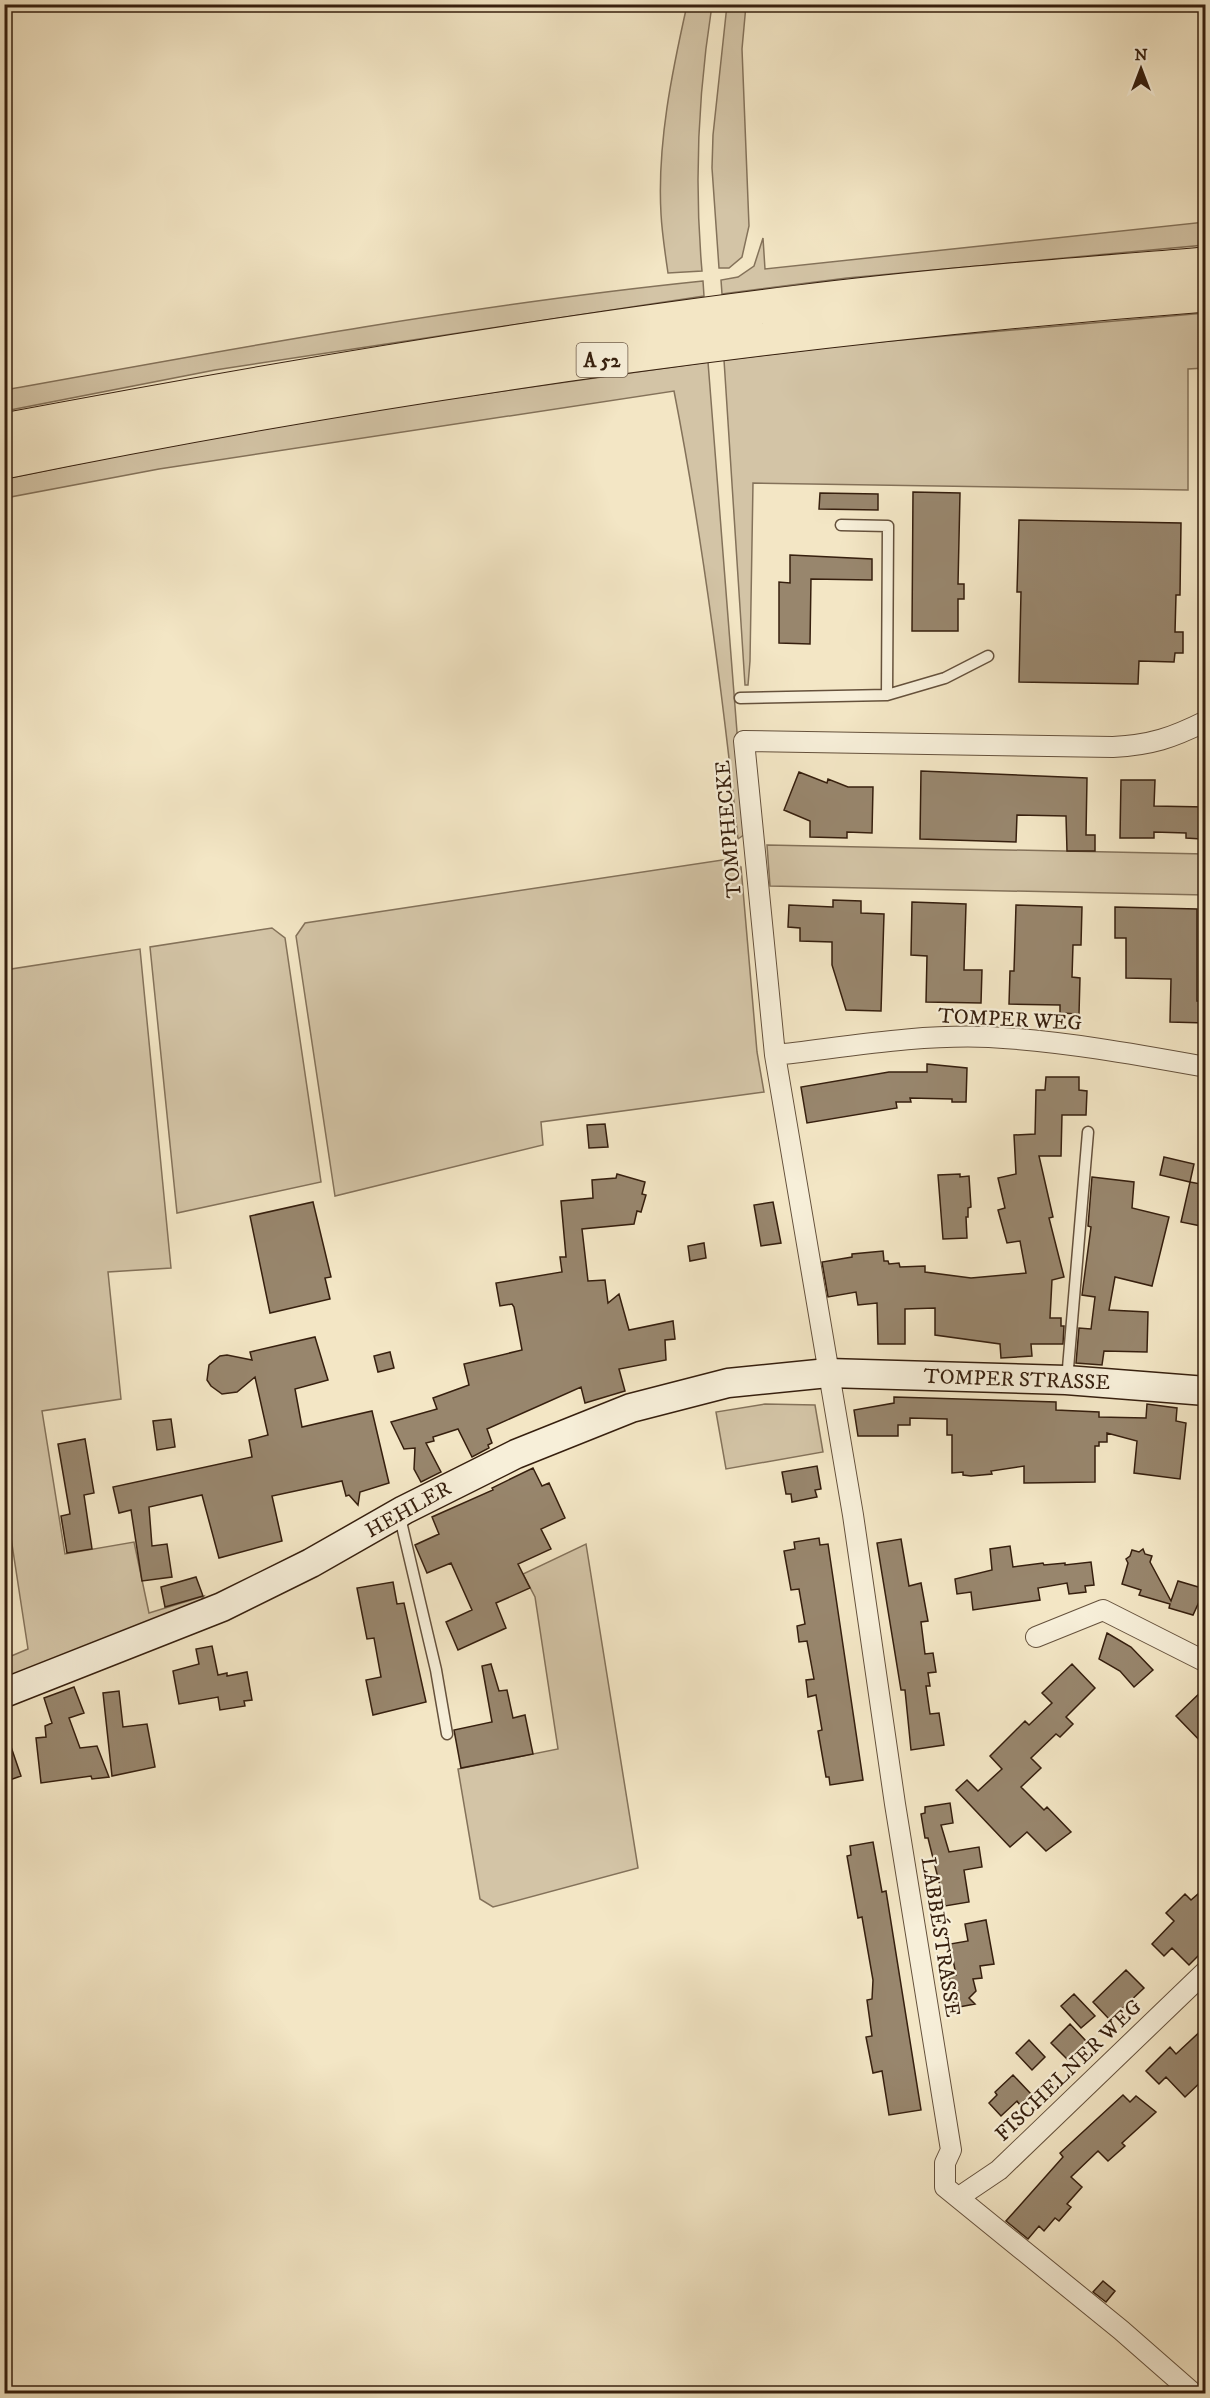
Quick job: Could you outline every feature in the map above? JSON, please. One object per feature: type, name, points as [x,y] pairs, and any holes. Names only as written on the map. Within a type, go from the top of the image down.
[{"type":"highway","name":"A 52","points":[[4,430],[393,359],[801,301],[1206,264]]},
{"type":"highway","name":"A 52","points":[[4,462],[228,419],[597,360],[971,315],[1206,295]]},
{"type":"main road","name":"TOMPER STRASSE","points":[[828,1373],[1066,1380],[1206,1391]]},
{"type":"main road","name":"HEHLER","points":[[4,1693],[222,1607],[311,1563],[404,1510],[516,1454],[631,1408],[728,1383],[828,1373]]},
{"type":"street","name":"TOMPHECKE","points":[[828,1373],[776,1055],[744,741],[1113,747],[1149,745],[1174,737],[1206,721]]},
{"type":"street","name":"TOMPER WEG","points":[[776,1055],[912,1039],[987,1037],[1092,1047],[1206,1067]]},
{"type":"street","name":"LABBÉSTRASSE","points":[[828,1373],[853,1515],[895,1804],[951,2150],[945,2163],[945,2187],[1194,2394]]},
{"type":"street","points":[[1036,1637],[1103,1610],[1206,1662]]},
{"type":"street","name":"FISCHELNER WEG","points":[[959,2197],[999,2170],[1206,1971]]},
{"type":"lane","points":[[841,525],[888,526],[887,695]]},
{"type":"lane","points":[[740,698],[748,700],[887,695],[945,678],[988,656]]},
{"type":"lane","points":[[1066,1380],[1088,1132]]},
{"type":"lane","points":[[404,1510],[402,1526],[436,1670],[447,1734]]},
{"type":"shaded area","points":[[687,5],[712,5],[703,71],[699,138],[698,204],[702,271],[668,273],[661,214],[661,161],[671,82]]},
{"type":"shaded area","points":[[727,5],[746,5],[742,49],[749,226],[742,257],[729,268],[719,268],[712,168],[713,135]]},
{"type":"shaded area","points":[[1205,222],[1205,245],[847,278],[722,294],[721,280],[738,277],[754,266],[763,238],[765,269]]},
{"type":"shaded area","points":[[703,281],[704,296],[215,370],[5,411],[5,390],[266,343],[440,315]]},
{"type":"shaded area","points":[[1205,313],[1205,368],[1188,369],[1188,490],[753,483],[750,661],[748,685],[745,685],[724,360],[856,344]]},
{"type":"shaded area","points":[[708,362],[745,834],[738,839],[711,614],[674,391],[159,469],[5,498],[5,479],[151,449],[397,406]]},
{"type":"shaded area","points":[[767,845],[1205,854],[1205,895],[770,886]]},
{"type":"shaded area","points":[[729,859],[741,867],[757,1052],[764,1092],[541,1122],[543,1145],[335,1196],[296,936],[305,923]]},
{"type":"shaded area","points":[[272,928],[285,938],[321,1182],[177,1213],[150,947]]},
{"type":"shaded area","points":[[140,949],[171,1268],[108,1272],[121,1399],[42,1411],[65,1554],[134,1542],[149,1613],[204,1596],[200,1602],[5,1686],[4,1659],[28,1649],[4,1492],[5,970]]},
{"type":"shaded area","points":[[765,1404],[815,1405],[823,1452],[726,1469],[716,1412]]},
{"type":"shaded area","points":[[586,1544],[638,1868],[493,1907],[480,1899],[458,1769],[558,1749],[535,1597],[523,1574]]},
{"type":"building","points":[[913,492],[960,493],[958,584],[964,584],[964,599],[958,599],[958,631],[912,631]]},
{"type":"building","points":[[820,493],[878,494],[878,510],[819,509]]},
{"type":"building","points":[[1019,520],[1181,523],[1180,595],[1176,595],[1175,632],[1183,632],[1183,653],[1175,653],[1174,662],[1139,661],[1138,684],[1019,682],[1021,592],[1017,592]]},
{"type":"building","points":[[790,555],[872,559],[872,580],[811,579],[810,644],[779,643],[779,582],[790,583]]},
{"type":"building","points":[[921,771],[1087,778],[1086,835],[1095,835],[1095,851],[1067,851],[1066,816],[1017,815],[1016,842],[920,839]]},
{"type":"building","points":[[799,772],[827,783],[828,779],[848,787],[873,787],[872,833],[847,832],[847,838],[810,837],[810,821],[784,810]]},
{"type":"building","points":[[1121,780],[1155,780],[1154,806],[1206,807],[1206,833],[1201,833],[1201,839],[1186,838],[1186,833],[1154,832],[1154,838],[1120,838]]},
{"type":"building","points":[[833,900],[861,901],[861,913],[884,914],[881,1011],[846,1010],[832,965],[832,942],[800,941],[800,928],[788,927],[789,905],[833,907]]},
{"type":"building","points":[[912,902],[966,904],[964,970],[982,970],[981,1003],[926,1002],[927,956],[911,955]]},
{"type":"building","points":[[1016,905],[1082,907],[1081,945],[1073,945],[1072,977],[1080,978],[1079,1014],[1060,1013],[1060,1005],[1009,1004],[1010,971],[1014,971]]},
{"type":"building","points":[[1115,907],[1197,909],[1197,1001],[1201,1001],[1201,1007],[1206,1007],[1206,1023],[1170,1022],[1171,979],[1126,978],[1126,938],[1115,938]]},
{"type":"building","points":[[927,1064],[967,1068],[966,1102],[952,1102],[952,1099],[910,1098],[911,1102],[896,1102],[897,1108],[807,1123],[801,1087],[889,1072],[927,1072]]},
{"type":"building","points":[[1046,1077],[1079,1077],[1079,1090],[1087,1091],[1086,1115],[1062,1115],[1061,1156],[1039,1156],[1053,1217],[1049,1218],[1064,1277],[1052,1280],[1050,1318],[1061,1318],[1061,1326],[1064,1326],[1063,1344],[1031,1344],[1032,1356],[1001,1358],[1000,1344],[935,1335],[935,1308],[905,1309],[905,1344],[878,1344],[877,1303],[858,1305],[856,1292],[828,1297],[822,1262],[852,1257],[852,1254],[883,1251],[884,1261],[888,1261],[889,1264],[899,1263],[900,1267],[925,1266],[925,1272],[971,1278],[1026,1273],[1020,1241],[1007,1243],[998,1210],[1005,1208],[998,1178],[1016,1174],[1014,1135],[1035,1134],[1036,1090],[1045,1090]]},
{"type":"building","points":[[605,1124],[608,1147],[589,1148],[587,1125]]},
{"type":"building","points":[[1164,1157],[1194,1164],[1190,1182],[1160,1175]]},
{"type":"building","points":[[617,1174],[645,1182],[642,1194],[646,1195],[641,1212],[637,1211],[634,1224],[582,1229],[588,1281],[605,1280],[608,1303],[619,1294],[629,1330],[673,1321],[675,1339],[665,1340],[666,1360],[619,1369],[625,1391],[585,1403],[581,1387],[487,1429],[492,1443],[488,1445],[489,1448],[472,1457],[458,1429],[433,1437],[434,1441],[426,1443],[441,1472],[421,1482],[414,1469],[415,1448],[404,1449],[391,1422],[437,1409],[433,1398],[469,1385],[464,1364],[522,1350],[514,1307],[512,1304],[500,1306],[496,1283],[562,1272],[560,1257],[566,1257],[561,1201],[593,1198],[592,1180],[616,1178]]},
{"type":"building","points":[[960,1174],[960,1177],[969,1176],[971,1207],[968,1208],[968,1217],[966,1217],[967,1238],[943,1239],[938,1175]]},
{"type":"building","points":[[1092,1177],[1134,1182],[1132,1208],[1169,1217],[1152,1286],[1115,1277],[1109,1310],[1148,1312],[1147,1352],[1104,1351],[1102,1365],[1076,1363],[1079,1328],[1091,1329],[1095,1297],[1082,1295],[1091,1227],[1088,1226]]},
{"type":"building","points":[[1190,1182],[1206,1185],[1206,1227],[1181,1222]]},
{"type":"building","points":[[313,1202],[331,1277],[325,1278],[330,1299],[270,1313],[250,1216]]},
{"type":"building","points":[[773,1202],[781,1243],[761,1246],[754,1205]]},
{"type":"building","points":[[704,1243],[706,1258],[690,1261],[688,1246]]},
{"type":"building","points":[[315,1337],[328,1380],[295,1389],[302,1427],[372,1411],[389,1483],[360,1492],[358,1505],[349,1495],[346,1496],[342,1481],[272,1496],[282,1541],[219,1558],[202,1495],[149,1507],[152,1546],[167,1544],[172,1577],[142,1581],[131,1510],[119,1513],[113,1487],[252,1457],[249,1440],[268,1435],[255,1377],[237,1392],[222,1394],[207,1380],[209,1365],[220,1356],[227,1355],[252,1360],[250,1352]]},
{"type":"building","points":[[390,1352],[394,1368],[378,1372],[374,1356]]},
{"type":"building","points":[[894,1397],[1056,1402],[1056,1410],[1099,1412],[1099,1417],[1146,1418],[1147,1404],[1177,1408],[1176,1421],[1186,1423],[1180,1479],[1134,1473],[1137,1441],[1107,1433],[1107,1442],[1099,1442],[1099,1446],[1095,1446],[1095,1482],[1024,1483],[1024,1466],[991,1471],[992,1474],[971,1476],[963,1475],[963,1472],[952,1473],[952,1435],[947,1435],[947,1419],[910,1418],[910,1425],[898,1425],[898,1436],[858,1436],[854,1410],[894,1403]]},
{"type":"building","points":[[171,1419],[175,1447],[157,1450],[153,1421]]},
{"type":"building","points":[[85,1439],[94,1493],[84,1495],[92,1549],[67,1553],[61,1516],[70,1514],[58,1444]]},
{"type":"building","points":[[817,1466],[821,1489],[815,1490],[817,1497],[792,1502],[791,1494],[786,1494],[782,1472]]},
{"type":"building","points":[[533,1468],[542,1486],[549,1483],[565,1518],[541,1529],[551,1549],[518,1564],[530,1588],[496,1603],[506,1628],[458,1650],[446,1622],[472,1610],[451,1563],[427,1573],[415,1545],[439,1534],[432,1517],[493,1490],[492,1488]]},
{"type":"building","points":[[819,1538],[820,1545],[828,1544],[863,1780],[830,1785],[829,1777],[826,1777],[818,1731],[822,1730],[816,1695],[808,1697],[806,1680],[814,1679],[807,1641],[799,1642],[797,1626],[805,1624],[799,1589],[791,1590],[784,1551],[795,1549],[794,1542]]},
{"type":"building","points":[[901,1539],[909,1586],[921,1583],[928,1621],[921,1622],[925,1654],[933,1653],[936,1672],[928,1673],[930,1686],[926,1686],[930,1714],[939,1713],[944,1745],[911,1750],[905,1690],[901,1690],[877,1543]]},
{"type":"building","points":[[1010,1546],[1013,1567],[1043,1563],[1044,1565],[1065,1563],[1065,1565],[1091,1562],[1094,1585],[1085,1586],[1086,1592],[1069,1594],[1067,1583],[1038,1588],[1040,1600],[973,1610],[971,1592],[957,1594],[955,1579],[992,1570],[990,1549]]},
{"type":"building","points":[[1143,1549],[1145,1554],[1152,1556],[1150,1562],[1171,1601],[1178,1581],[1205,1589],[1193,1615],[1169,1608],[1170,1604],[1139,1595],[1141,1590],[1122,1584],[1128,1563],[1126,1559],[1132,1550],[1139,1552]]},
{"type":"building","points":[[196,1577],[203,1596],[165,1607],[161,1587]]},
{"type":"building","points":[[393,1582],[397,1604],[404,1603],[426,1702],[373,1715],[366,1680],[381,1677],[374,1638],[367,1639],[357,1588]]},
{"type":"building","points":[[1107,1633],[1131,1647],[1153,1670],[1134,1687],[1120,1671],[1099,1659]]},
{"type":"building","points":[[212,1646],[218,1675],[227,1673],[227,1676],[247,1672],[252,1700],[244,1701],[245,1706],[220,1710],[218,1697],[179,1704],[173,1671],[199,1664],[196,1649]]},
{"type":"building","points":[[491,1664],[499,1691],[507,1690],[513,1718],[525,1715],[533,1754],[461,1768],[454,1730],[492,1722],[482,1666]]},
{"type":"building","points":[[1072,1664],[1095,1688],[1066,1717],[1073,1724],[1060,1737],[1056,1734],[1031,1758],[1041,1768],[1021,1787],[1044,1810],[1047,1807],[1071,1832],[1046,1851],[1027,1832],[1010,1847],[956,1790],[967,1780],[978,1791],[1002,1769],[990,1756],[1025,1721],[1029,1725],[1052,1703],[1042,1693]]},
{"type":"building","points":[[74,1687],[84,1713],[69,1718],[80,1748],[97,1746],[109,1777],[92,1779],[91,1776],[41,1783],[36,1738],[46,1737],[45,1726],[52,1723],[44,1698]]},
{"type":"building","points":[[1206,1687],[1206,1747],[1176,1716]]},
{"type":"building","points":[[119,1691],[123,1727],[147,1724],[155,1767],[112,1776],[103,1693]]},
{"type":"building","points":[[7,1735],[21,1776],[4,1782],[4,1736]]},
{"type":"building","points":[[950,1803],[953,1823],[941,1825],[949,1852],[979,1847],[982,1867],[964,1870],[969,1902],[945,1906],[928,1838],[925,1838],[921,1814],[925,1813],[925,1807]]},
{"type":"building","points":[[873,1842],[882,1892],[886,1891],[921,2110],[889,2115],[882,2071],[873,2073],[866,2037],[872,2036],[867,2000],[872,1999],[873,1980],[862,1917],[858,1918],[847,1856],[851,1855],[850,1846]]},
{"type":"building","points":[[1206,1887],[1206,1948],[1189,1965],[1172,1948],[1164,1956],[1152,1944],[1174,1921],[1166,1913],[1185,1894],[1191,1900]]},
{"type":"building","points":[[986,1920],[994,1964],[980,1966],[982,1978],[973,1979],[976,1991],[969,1998],[975,2004],[959,2007],[955,2011],[949,1976],[956,1975],[950,1944],[968,1941],[965,1924]]},
{"type":"building","points":[[1126,1970],[1144,1988],[1110,2020],[1093,2002]]},
{"type":"building","points":[[1074,1994],[1095,2016],[1081,2028],[1061,2006]]},
{"type":"building","points":[[1070,2024],[1087,2042],[1068,2060],[1051,2043]]},
{"type":"building","points":[[1206,2026],[1206,2077],[1185,2097],[1166,2077],[1159,2084],[1146,2071],[1170,2047],[1176,2054]]},
{"type":"building","points":[[1029,2040],[1045,2057],[1032,2070],[1016,2053]]},
{"type":"building","points":[[1013,2075],[1031,2094],[1020,2105],[1017,2101],[1001,2116],[989,2103],[997,2095],[995,2092]]},
{"type":"building","points":[[1123,2095],[1130,2102],[1136,2096],[1156,2112],[1122,2143],[1125,2146],[1108,2161],[1098,2151],[1071,2177],[1082,2187],[1067,2204],[1071,2207],[1059,2221],[1055,2218],[1044,2231],[1039,2226],[1028,2239],[1006,2221],[1063,2157],[1060,2153]]},
{"type":"building","points":[[1103,2281],[1115,2291],[1106,2302],[1093,2292]]}]
